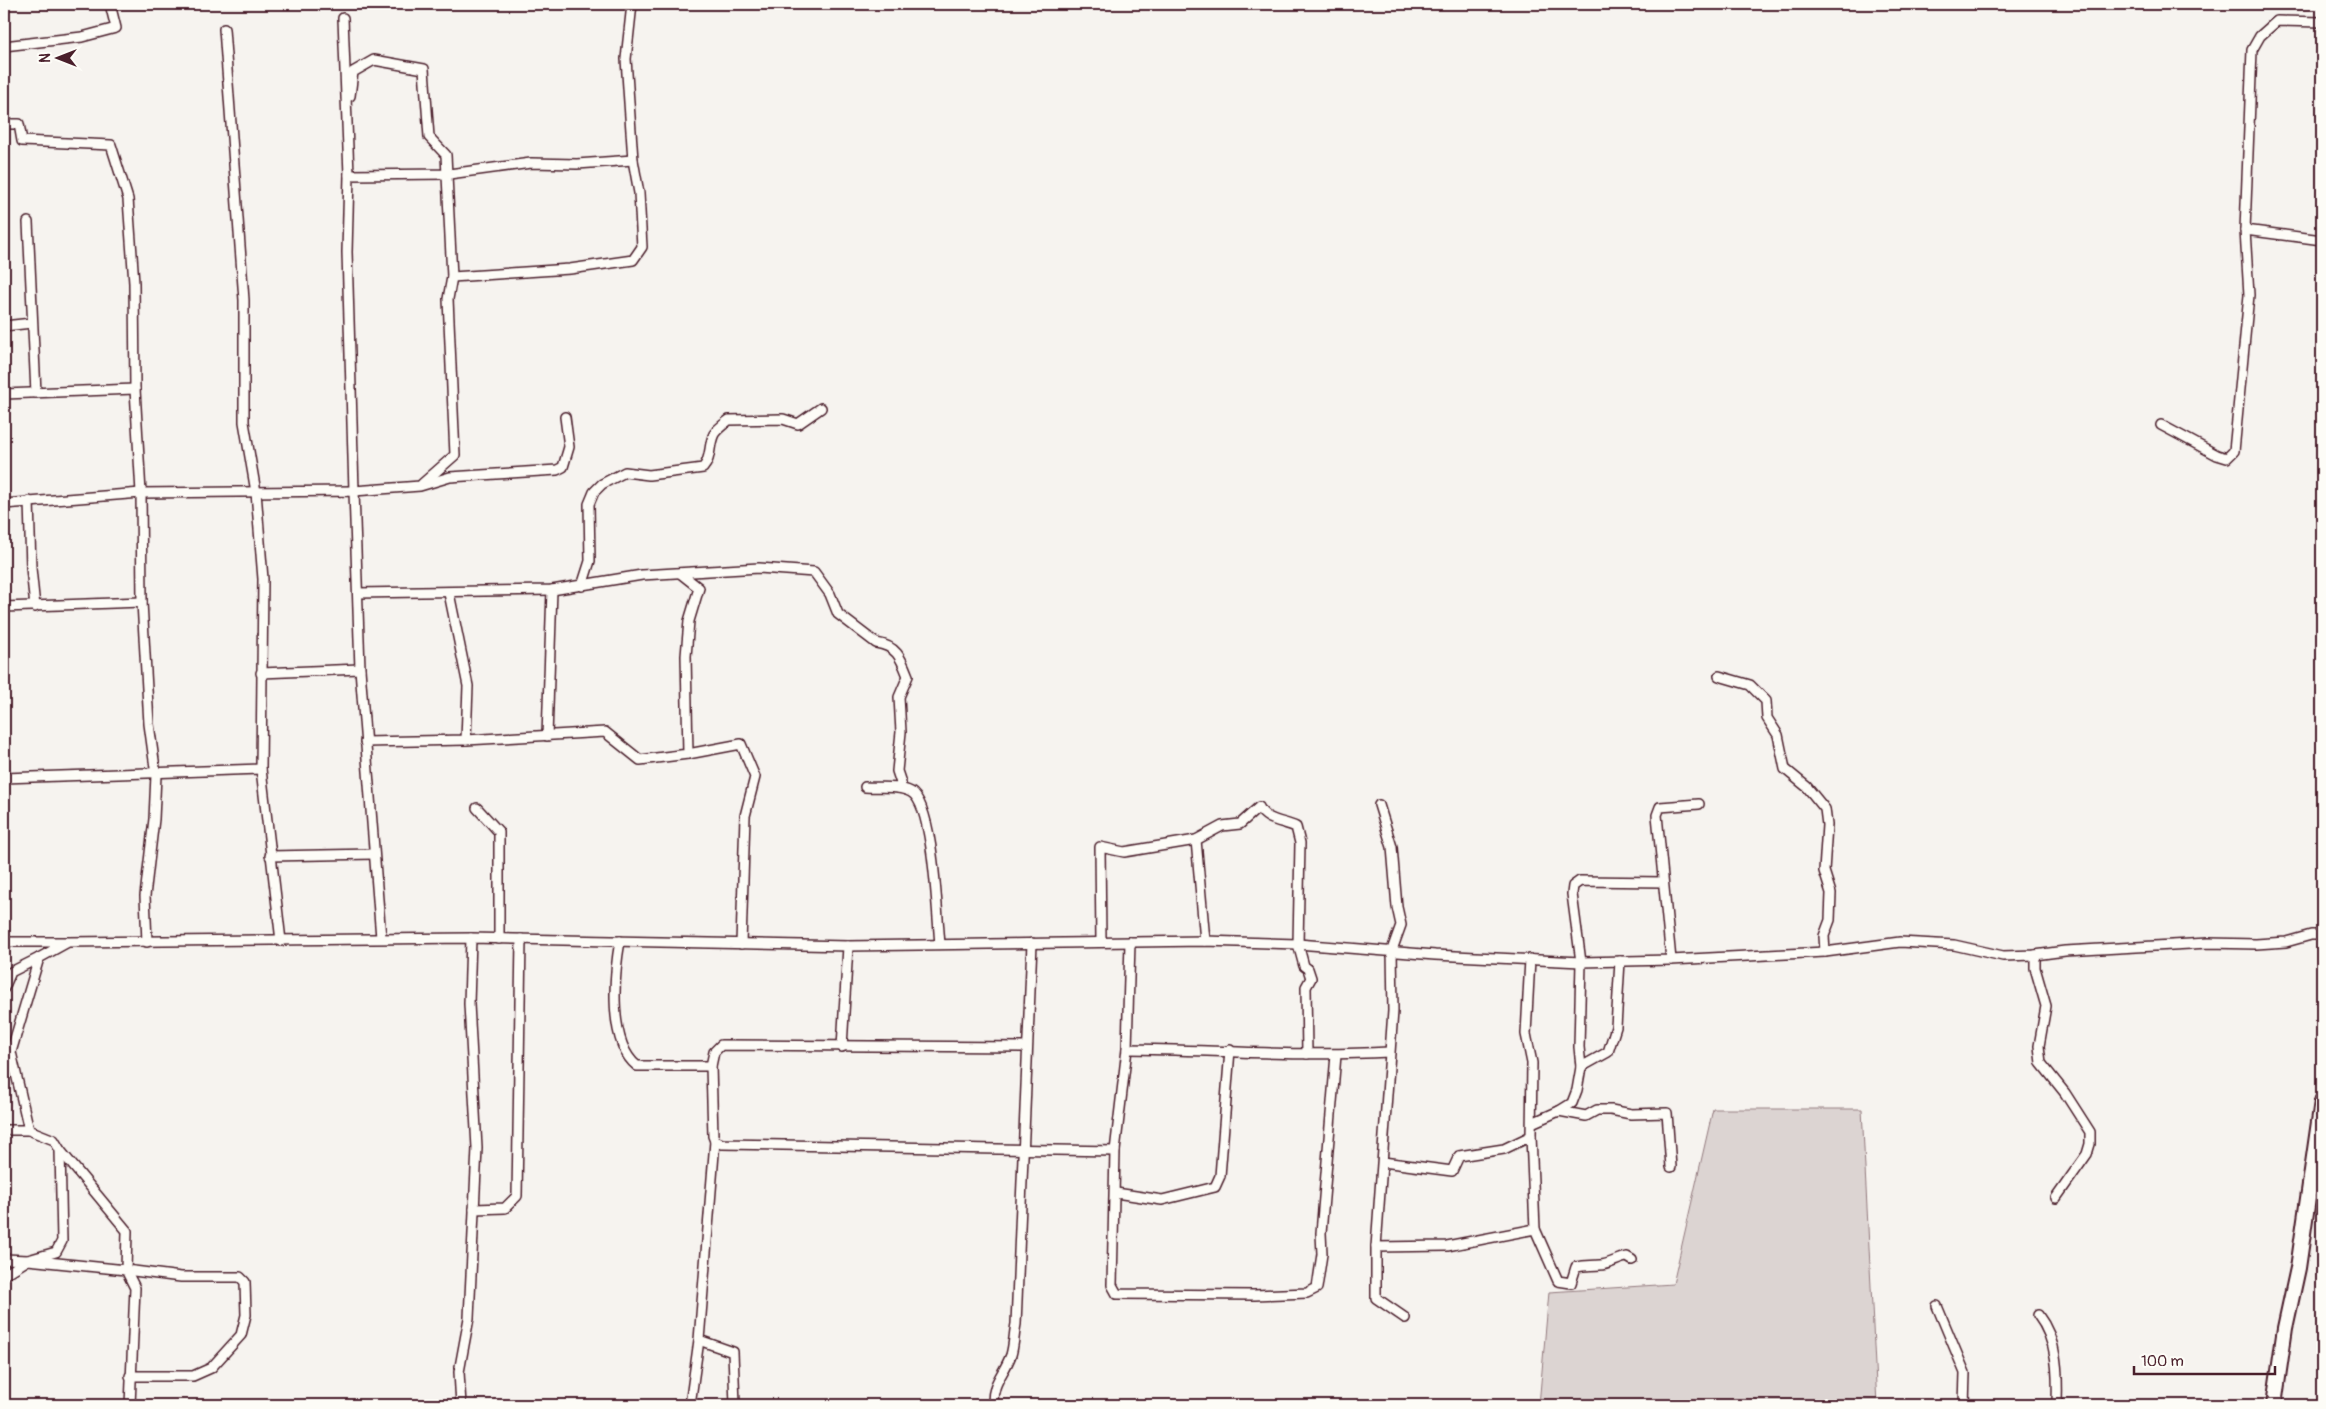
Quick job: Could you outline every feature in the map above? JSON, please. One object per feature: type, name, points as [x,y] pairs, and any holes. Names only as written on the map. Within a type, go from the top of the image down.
[{"type":"main road","points":[[2274,1405],[2285,1328],[2298,1268],[2322,1101]]},
{"type":"street","points":[[4,46],[82,37],[116,28],[110,4]]},
{"type":"street","points":[[452,277],[570,269],[633,260],[642,247],[639,193],[633,160],[626,59],[632,4]]},
{"type":"street","points":[[343,18],[349,175],[347,252],[360,669],[381,938]]},
{"type":"street","points":[[2161,425],[2217,455],[2227,458],[2234,451],[2249,296],[2245,230],[2252,50],[2260,36],[2277,21],[2322,22]]},
{"type":"street","points":[[224,29],[244,300],[244,422],[256,492],[263,579],[260,769],[281,941]]},
{"type":"street","points":[[347,126],[353,72],[374,60],[424,69],[429,137],[446,154],[449,174],[452,277],[448,299],[455,455],[420,486]]},
{"type":"street","points":[[4,122],[20,124],[22,141],[111,145],[128,198],[134,283],[135,389],[141,493],[142,602],[150,724],[156,775],[154,819],[144,896],[147,942]]},
{"type":"street","points":[[349,175],[449,174],[531,162],[577,164],[633,160]]},
{"type":"street","points":[[28,222],[36,394]]},
{"type":"street","points":[[2245,230],[2322,240]]},
{"type":"street","points":[[4,326],[32,323]]},
{"type":"street","points":[[4,394],[135,389]]},
{"type":"street","points":[[582,586],[590,561],[589,504],[594,492],[602,484],[625,472],[649,476],[703,468],[709,462],[710,443],[715,433],[729,420],[783,419],[798,424],[821,408]]},
{"type":"street","points":[[4,504],[141,493],[354,491],[420,486],[450,477],[557,470],[563,467],[568,447],[565,418]]},
{"type":"street","points":[[29,502],[31,568],[35,607]]},
{"type":"street","points":[[358,593],[552,590],[642,575],[759,568],[814,572],[830,594],[838,614],[876,643],[897,651],[901,656],[908,676],[899,697],[901,732],[897,771],[901,783],[899,788]]},
{"type":"street","points":[[680,573],[699,588],[689,621],[686,656],[688,754]]},
{"type":"street","points":[[547,736],[552,590]]},
{"type":"street","points":[[449,593],[468,686],[466,740]]},
{"type":"street","points":[[4,607],[142,602]]},
{"type":"street","points":[[261,673],[360,669]]},
{"type":"street","points":[[1719,676],[1750,685],[1766,701],[1767,718],[1778,735],[1785,769],[1807,787],[1825,809],[1827,825],[1824,871],[1831,893],[1830,920],[1824,936],[1825,952]]},
{"type":"street","points":[[365,742],[466,740],[605,732],[640,760],[688,754],[741,744],[755,777],[745,816],[741,944]]},
{"type":"street","points":[[4,778],[156,775],[260,769]]},
{"type":"street","points":[[866,788],[899,788],[911,792],[919,799],[929,831],[940,944]]},
{"type":"street","points":[[1671,960],[1657,815],[1660,807],[1699,804]]},
{"type":"street","points":[[1379,805],[1392,846],[1396,907],[1401,925],[1392,950],[1392,1011],[1376,1247],[1376,1298],[1405,1318]]},
{"type":"street","points":[[1101,942],[1100,847],[1124,852],[1196,840],[1222,826],[1240,824],[1259,807],[1261,813],[1271,819],[1296,827],[1300,843],[1298,944],[1304,966],[1308,969],[1311,978],[1306,987],[1307,1054]]},
{"type":"street","points":[[477,808],[499,832],[499,939]]},
{"type":"street","points":[[1196,840],[1205,941]]},
{"type":"street","points":[[270,856],[374,854]]},
{"type":"street","points":[[1532,1123],[1572,1103],[1577,1090],[1581,1067],[1579,1047],[1581,962],[1572,894],[1574,886],[1580,881],[1663,882]]},
{"type":"street","points":[[4,942],[471,938],[848,946],[1205,941],[1298,944],[1392,950],[1435,955],[1581,962],[1671,960],[1825,952],[1900,942],[1954,945],[2003,956],[2035,955],[2065,951],[2208,943],[2256,944],[2286,942],[2311,935],[2322,935]]},
{"type":"street","points":[[461,1405],[459,1372],[469,1318],[477,1148],[469,1004],[471,938]]},
{"type":"street","points":[[474,1209],[505,1208],[517,1196],[521,939]]},
{"type":"street","points":[[620,941],[616,967],[617,1026],[628,1058],[637,1066],[711,1066]]},
{"type":"street","points":[[4,988],[11,972],[68,942]]},
{"type":"street","points":[[992,1405],[992,1391],[997,1380],[1003,1375],[1011,1354],[1016,1324],[1032,942]]},
{"type":"street","points":[[1130,942],[1127,1049],[1115,1151],[1116,1193],[1112,1285],[1117,1294],[1255,1295],[1307,1293],[1317,1288],[1322,1254],[1321,1233],[1336,1055]]},
{"type":"street","points":[[842,1047],[848,946]]},
{"type":"street","points":[[2035,955],[2035,968],[2046,1006],[2039,1046],[2041,1063],[2065,1093],[2090,1132],[2090,1144],[2087,1154],[2056,1198]]},
{"type":"street","points":[[29,1130],[8,1053],[39,958]]},
{"type":"street","points":[[1530,959],[1526,1034],[1532,1064],[1531,1136],[1535,1229],[1558,1281],[1571,1283],[1576,1267],[1591,1264],[1601,1265],[1614,1259],[1627,1257],[1632,1260]]},
{"type":"street","points":[[1581,1067],[1608,1052],[1616,1027],[1620,961]]},
{"type":"street","points":[[1027,1048],[721,1045],[714,1052],[711,1066],[713,1136],[716,1141],[722,1144],[1115,1151]]},
{"type":"street","points":[[1127,1049],[1230,1050],[1336,1055],[1389,1052]]},
{"type":"street","points":[[1116,1193],[1162,1200],[1215,1187],[1220,1176],[1230,1050]]},
{"type":"street","points":[[1559,1111],[1586,1116],[1597,1110],[1624,1111],[1626,1114],[1668,1113],[1671,1167]]},
{"type":"street","points":[[4,1130],[29,1130],[54,1140],[60,1150],[127,1231],[126,1270],[134,1288],[130,1405]]},
{"type":"street","points":[[1383,1162],[1452,1171],[1459,1156],[1504,1149],[1531,1136]]},
{"type":"street","points":[[690,1405],[699,1340],[716,1141]]},
{"type":"street","points":[[4,1275],[28,1260],[56,1252],[62,1240],[60,1150]]},
{"type":"street","points":[[1376,1247],[1447,1246],[1535,1229]]},
{"type":"street","points":[[4,1259],[181,1277],[240,1277],[245,1282],[246,1315],[241,1335],[211,1368],[193,1376],[130,1376]]},
{"type":"street","points":[[1937,1306],[1965,1372],[1964,1405]]},
{"type":"street","points":[[2038,1315],[2047,1328],[2056,1356],[2057,1405]]},
{"type":"street","points":[[699,1340],[733,1352],[735,1405]]},
{"type":"shaded area","points":[[1713,1109],[1862,1109],[1877,1405],[1539,1405],[1549,1292],[1673,1284]]},
{"type":"shaded area","points":[[2322,1138],[2322,1197],[2313,1198]]}]
